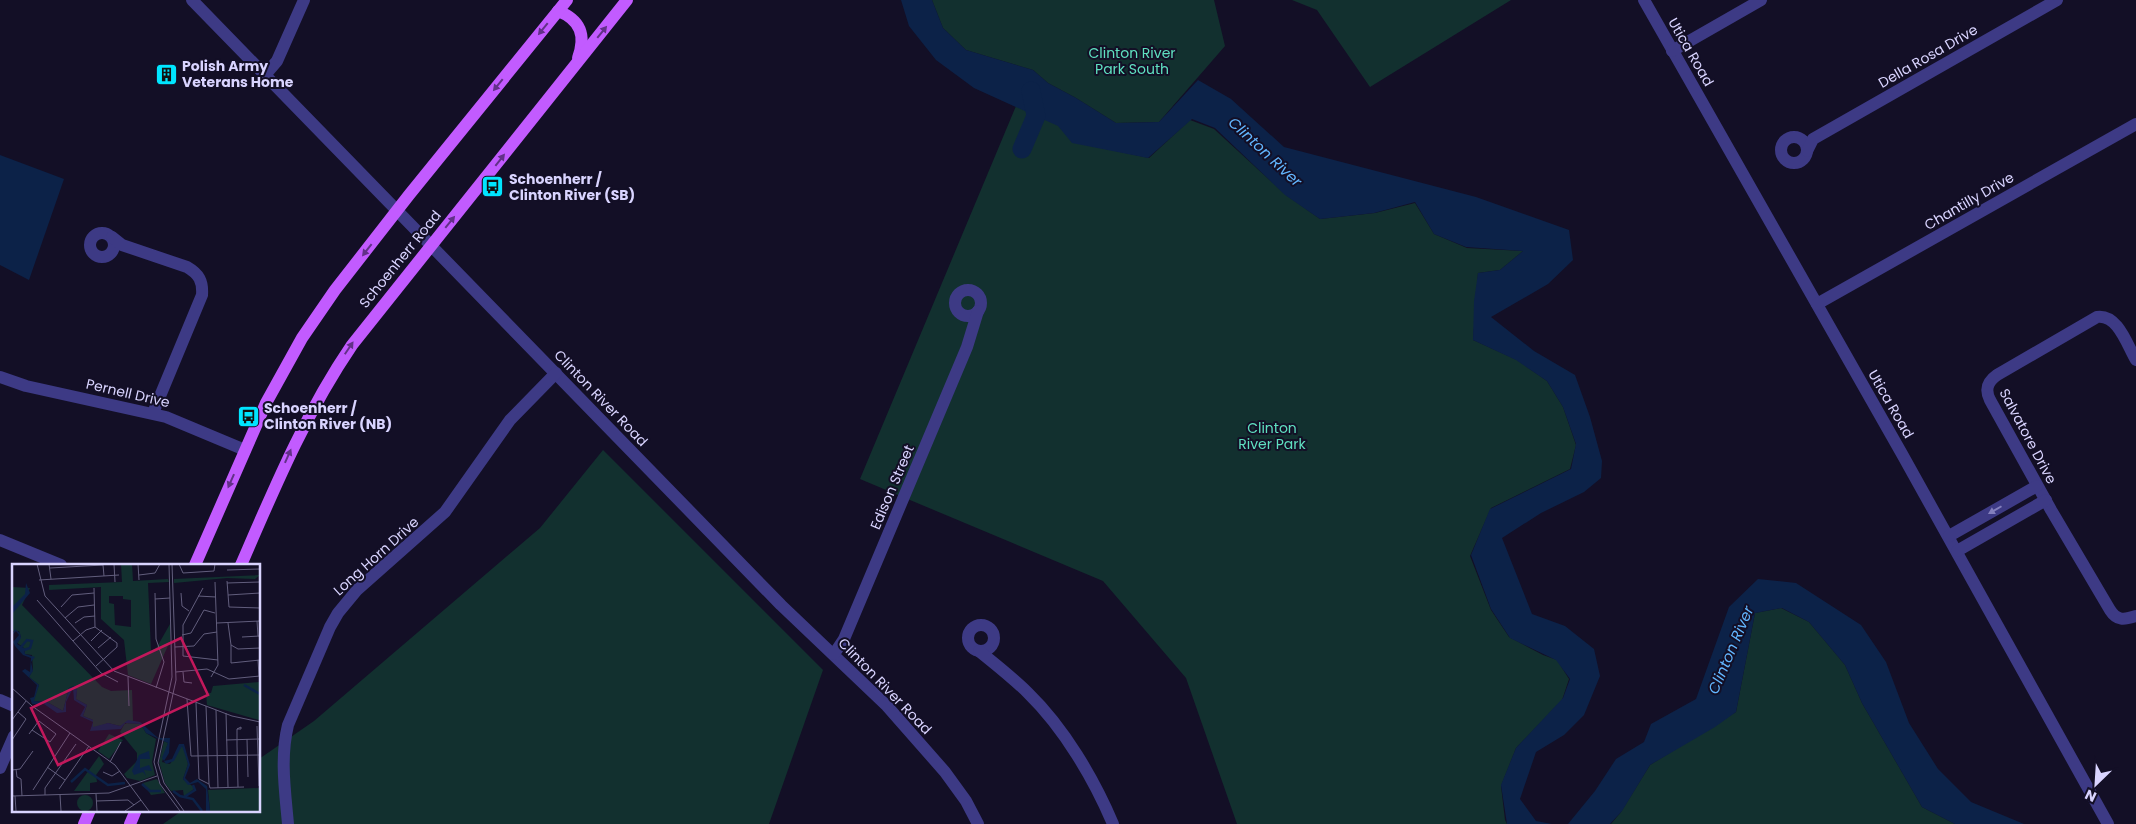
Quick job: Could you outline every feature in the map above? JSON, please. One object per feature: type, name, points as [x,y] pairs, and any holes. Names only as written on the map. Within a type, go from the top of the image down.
[{"type":"main road","points":[[194,564],[277,380],[302,338],[335,290],[567,0]]},
{"type":"main road","name":"Schoenherr Road","points":[[241,564],[293,446],[323,390],[366,325],[627,0]]},
{"type":"main road","points":[[558,11],[571,17],[580,28],[582,47],[577,63]]},
{"type":"main road","points":[[84,824],[89,812]]},
{"type":"main road","points":[[130,824],[135,812]]},
{"type":"street","name":"Clinton River Road","points":[[192,0],[781,604],[886,706],[945,772],[966,801],[978,824]]},
{"type":"street","points":[[265,75],[278,61],[304,0]]},
{"type":"street","name":"Utica Road","points":[[1644,0],[1949,536],[2108,824]]},
{"type":"street","points":[[1672,51],[1761,0]]},
{"type":"street","name":"Della Rosa Drive","points":[[1813,139],[2057,0]]},
{"type":"street","name":"Chantilly Drive","points":[[1817,304],[2136,124]]},
{"type":"street","points":[[1799,137],[1805,143],[1807,151]]},
{"type":"street","points":[[1799,137],[1813,139],[1804,159],[1796,162],[1788,161],[1782,155],[1782,146],[1786,139],[1799,137]]},
{"type":"street","points":[[115,245],[187,266],[195,271],[203,286],[202,295],[154,413]]},
{"type":"street","points":[[962,314],[970,315],[978,311],[981,303],[978,295],[971,290],[963,291],[955,300],[956,308],[970,323],[972,328]]},
{"type":"street","name":"Edison Street","points":[[834,654],[844,639],[967,347],[978,311]]},
{"type":"street","name":"Salvatore Drive","points":[[2136,360],[2117,326],[2106,317],[2093,319],[1997,375],[1989,382],[1987,391],[1990,400],[2038,486],[2110,610],[2118,619],[2123,620],[2136,616]]},
{"type":"street","name":"Long Horn Drive","points":[[288,824],[283,770],[285,739],[303,689],[338,613],[357,590],[441,517],[510,420],[556,373]]},
{"type":"street","name":"Pernell Drive","points":[[0,377],[26,386],[154,413],[245,450]]},
{"type":"street","points":[[1949,536],[2038,486]]},
{"type":"street","points":[[1957,551],[2046,500]]},
{"type":"street","points":[[0,540],[59,564]]},
{"type":"street","points":[[996,665],[992,652],[994,634],[989,627],[980,625],[973,628],[968,639],[971,647],[979,651],[1029,694],[1057,728],[1094,783],[1113,824]]},
{"type":"street","points":[[979,651],[987,649],[993,643]]},
{"type":"street","points":[[0,700],[12,705]]},
{"type":"street","points":[[0,768],[12,741]]},
{"type":"green space","name":"Clinton River Park South","points":[[932,0],[1214,0],[1225,46],[1159,122],[1116,123],[1048,83],[1033,70],[966,50],[943,28]]},
{"type":"green space","points":[[1292,0],[1511,0],[1370,87],[1317,10]]},
{"type":"green space","name":"Clinton River Park","points":[[1016,106],[1058,125],[1073,142],[1149,158],[1190,120],[1214,129],[1286,195],[1320,219],[1375,213],[1415,203],[1434,234],[1467,248],[1523,251],[1500,270],[1478,273],[1473,340],[1517,360],[1547,381],[1563,407],[1576,445],[1570,469],[1491,508],[1470,556],[1491,610],[1509,637],[1543,655],[1557,660],[1569,679],[1562,700],[1516,748],[1501,786],[1507,824],[1237,824],[1186,678],[1103,581],[860,479]]},
{"type":"green space","points":[[603,450],[823,670],[769,824],[163,824],[180,812],[260,812],[260,758],[314,721],[540,528]]},
{"type":"green space","points":[[1781,608],[1809,622],[1845,665],[1862,703],[1922,807],[1955,824],[1611,824],[1621,812],[1650,765],[1736,712],[1755,613]]},
{"type":"water","name":"Clinton River","points":[[901,0],[932,0],[943,28],[966,50],[1033,70],[1048,83],[1116,123],[1159,122],[1198,80],[1231,99],[1284,147],[1476,197],[1569,230],[1573,260],[1548,284],[1491,317],[1534,351],[1575,375],[1590,417],[1602,461],[1601,478],[1584,492],[1541,513],[1502,538],[1532,614],[1565,626],[1594,649],[1600,676],[1584,715],[1564,735],[1536,752],[1520,799],[1536,821],[1552,824],[1507,824],[1501,785],[1516,748],[1563,698],[1570,679],[1556,660],[1510,638],[1491,609],[1471,555],[1490,509],[1571,469],[1576,444],[1563,407],[1547,381],[1516,360],[1473,340],[1474,301],[1478,273],[1500,270],[1523,251],[1466,247],[1434,234],[1415,202],[1374,213],[1320,219],[1285,195],[1215,128],[1192,119],[1148,158],[1072,143],[1058,126],[974,88],[936,60],[909,26]]},
{"type":"water","points":[[0,155],[64,179],[29,280],[0,265]]},
{"type":"water","name":"Clinton River","points":[[1758,579],[1796,583],[1861,625],[1886,662],[1909,723],[1938,769],[1971,802],[2024,824],[1955,824],[1922,807],[1862,703],[1845,665],[1809,622],[1782,608],[1755,613],[1736,712],[1715,727],[1650,765],[1622,811],[1610,824],[1568,824],[1595,791],[1616,759],[1644,742],[1651,724],[1696,699],[1729,607]]},
{"type":"waterway","points":[[1022,149],[1036,116],[1031,91]]},
{"type":"place","name":"Polish Army Veterans Home","points":[[166,74]]},
{"type":"place","name":"Schoenherr / Clinton River (SB)","points":[[493,187]]},
{"type":"place","name":"Schoenherr / Clinton River (NB)","points":[[248,416]]}]
